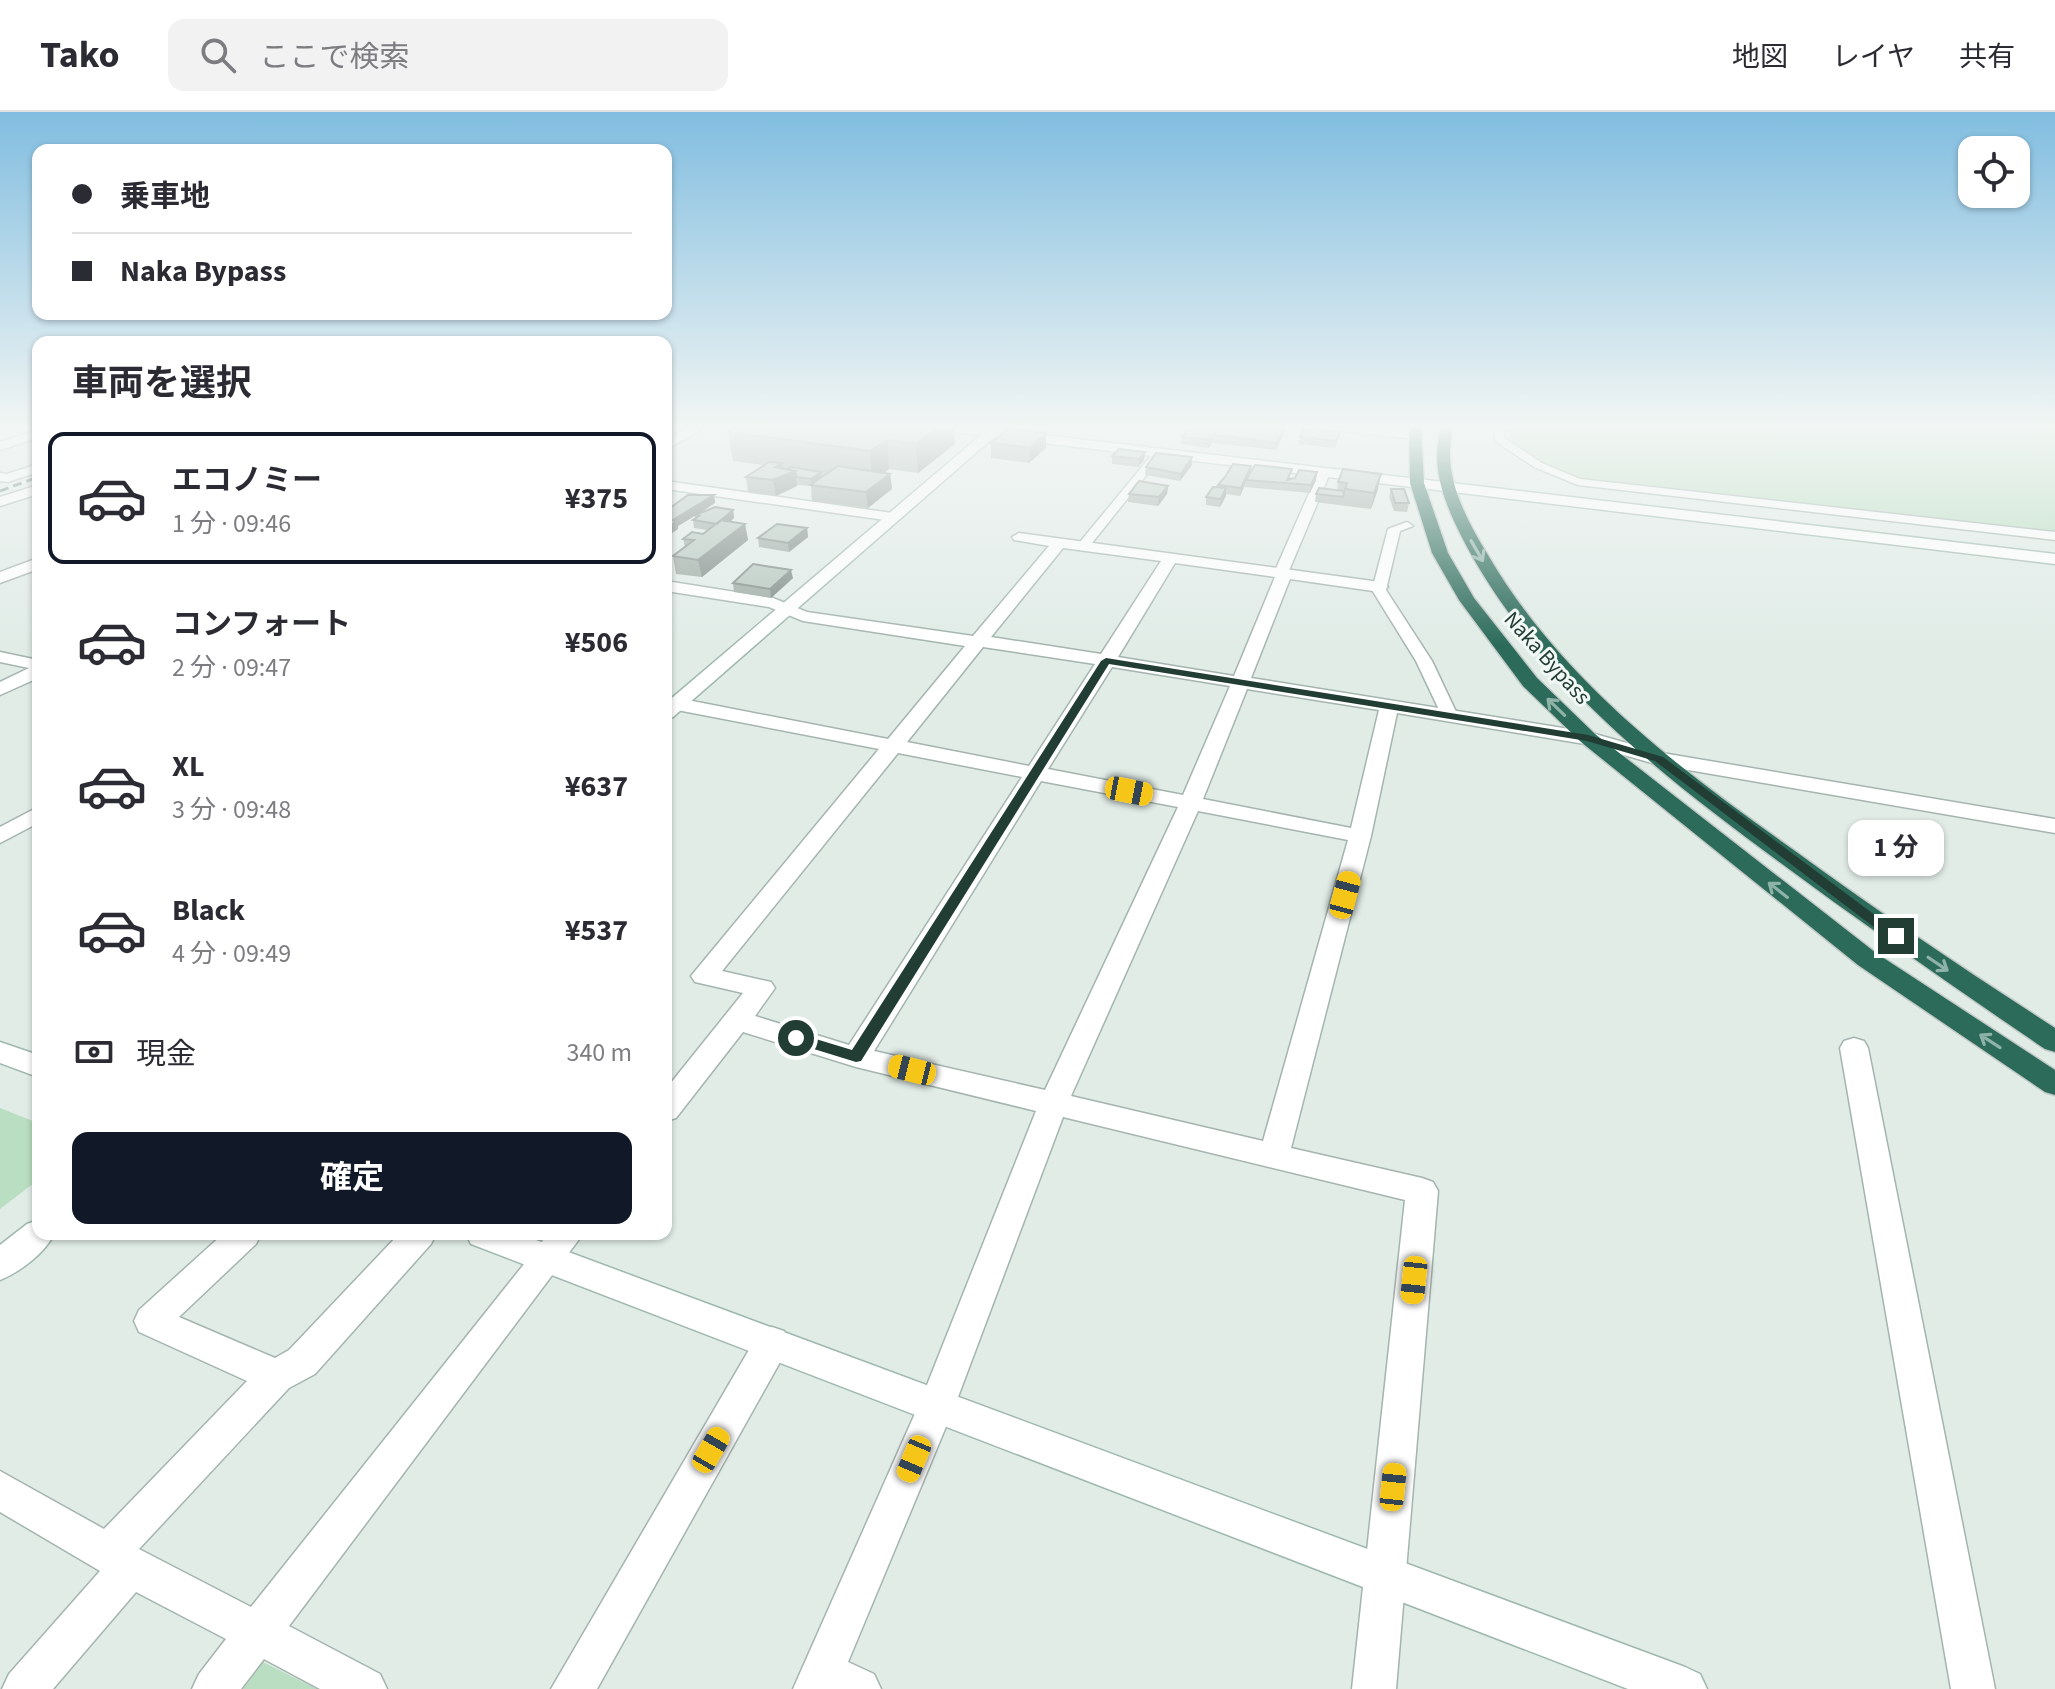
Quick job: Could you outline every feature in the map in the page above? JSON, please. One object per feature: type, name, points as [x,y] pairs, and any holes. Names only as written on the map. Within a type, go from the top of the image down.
[{"type":"highway","name":"Naka Bypass","points":[[1422,498],[1440,553],[1467,600],[1530,682],[1588,738],[1867,959],[2055,1084]]},
{"type":"highway","name":"Naka Bypass","points":[[1453,498],[1464,528],[1504,597],[1581,690],[1659,759],[1896,936],[2055,1042]]},
{"type":"street","points":[[755,498],[892,517]]},
{"type":"street","points":[[672,708],[915,498]]},
{"type":"street","points":[[1538,498],[2055,559]]},
{"type":"street","points":[[1019,537],[1380,587]]},
{"type":"street","points":[[672,1102],[762,988],[704,976],[1060,542]]},
{"type":"street","points":[[856,1057],[1171,558]]},
{"type":"street","points":[[0,578],[32,565]]},
{"type":"street","points":[[832,1684],[1053,1104],[1191,803],[1283,573]]},
{"type":"street","points":[[672,587],[773,603],[803,616],[1588,738],[1659,759],[2055,826]]},
{"type":"street","points":[[0,657],[32,666]]},
{"type":"street","points":[[0,689],[32,671]]},
{"type":"street","points":[[1274,1156],[1360,836],[1389,707]]},
{"type":"street","points":[[672,708],[894,746],[1360,836]]},
{"type":"street","points":[[0,836],[32,817]]},
{"type":"street","points":[[737,1020],[856,1057],[1422,1191],[1374,1689]]},
{"type":"street","points":[[1854,1048],[1973,1689]]},
{"type":"street","points":[[0,1052],[32,1064]]},
{"type":"street","points":[[0,1265],[32,1239]]},
{"type":"street","points":[[239,1240],[151,1321],[276,1376]]},
{"type":"street","points":[[24,1689],[119,1560],[276,1376],[302,1362],[414,1240]]},
{"type":"street","points":[[520,1240],[557,1246],[772,1343],[1685,1689]]},
{"type":"street","points":[[214,1689],[557,1246]]},
{"type":"street","points":[[573,1689],[772,1343]]},
{"type":"street","points":[[0,1490],[256,1635],[365,1689]]},
{"type":"lane","points":[[1084,545],[1123,498]]},
{"type":"lane","points":[[1283,573],[1314,498]]},
{"type":"lane","points":[[1716,498],[2055,536]]},
{"type":"lane","points":[[1407,526],[1394,529],[1380,587],[1424,661],[1450,716]]},
{"type":"green space","points":[[1741,498],[2055,498],[2055,533]]},
{"type":"green space","points":[[0,1108],[32,1121],[32,1185],[0,1209]]},
{"type":"green space","points":[[263,1662],[317,1689],[243,1689]]},
{"type":"building","points":[[684,498],[710,498],[673,520],[677,521],[672,524],[672,507]]},
{"type":"building","points":[[1393,498],[1407,498],[1409,503],[1395,503]]},
{"type":"building","points":[[715,507],[733,510],[717,524],[693,520],[699,516],[695,515]]},
{"type":"building","points":[[721,520],[745,524],[698,560],[673,556],[694,540],[683,539],[692,532],[703,534]]},
{"type":"building","points":[[777,524],[807,528],[788,543],[758,538]]},
{"type":"building","points":[[753,564],[791,570],[770,589],[733,583]]},
{"type":"route","points":[[796,1038],[856,1057],[1106,661],[1588,738],[1659,759],[1735,819],[1896,936]]}]
